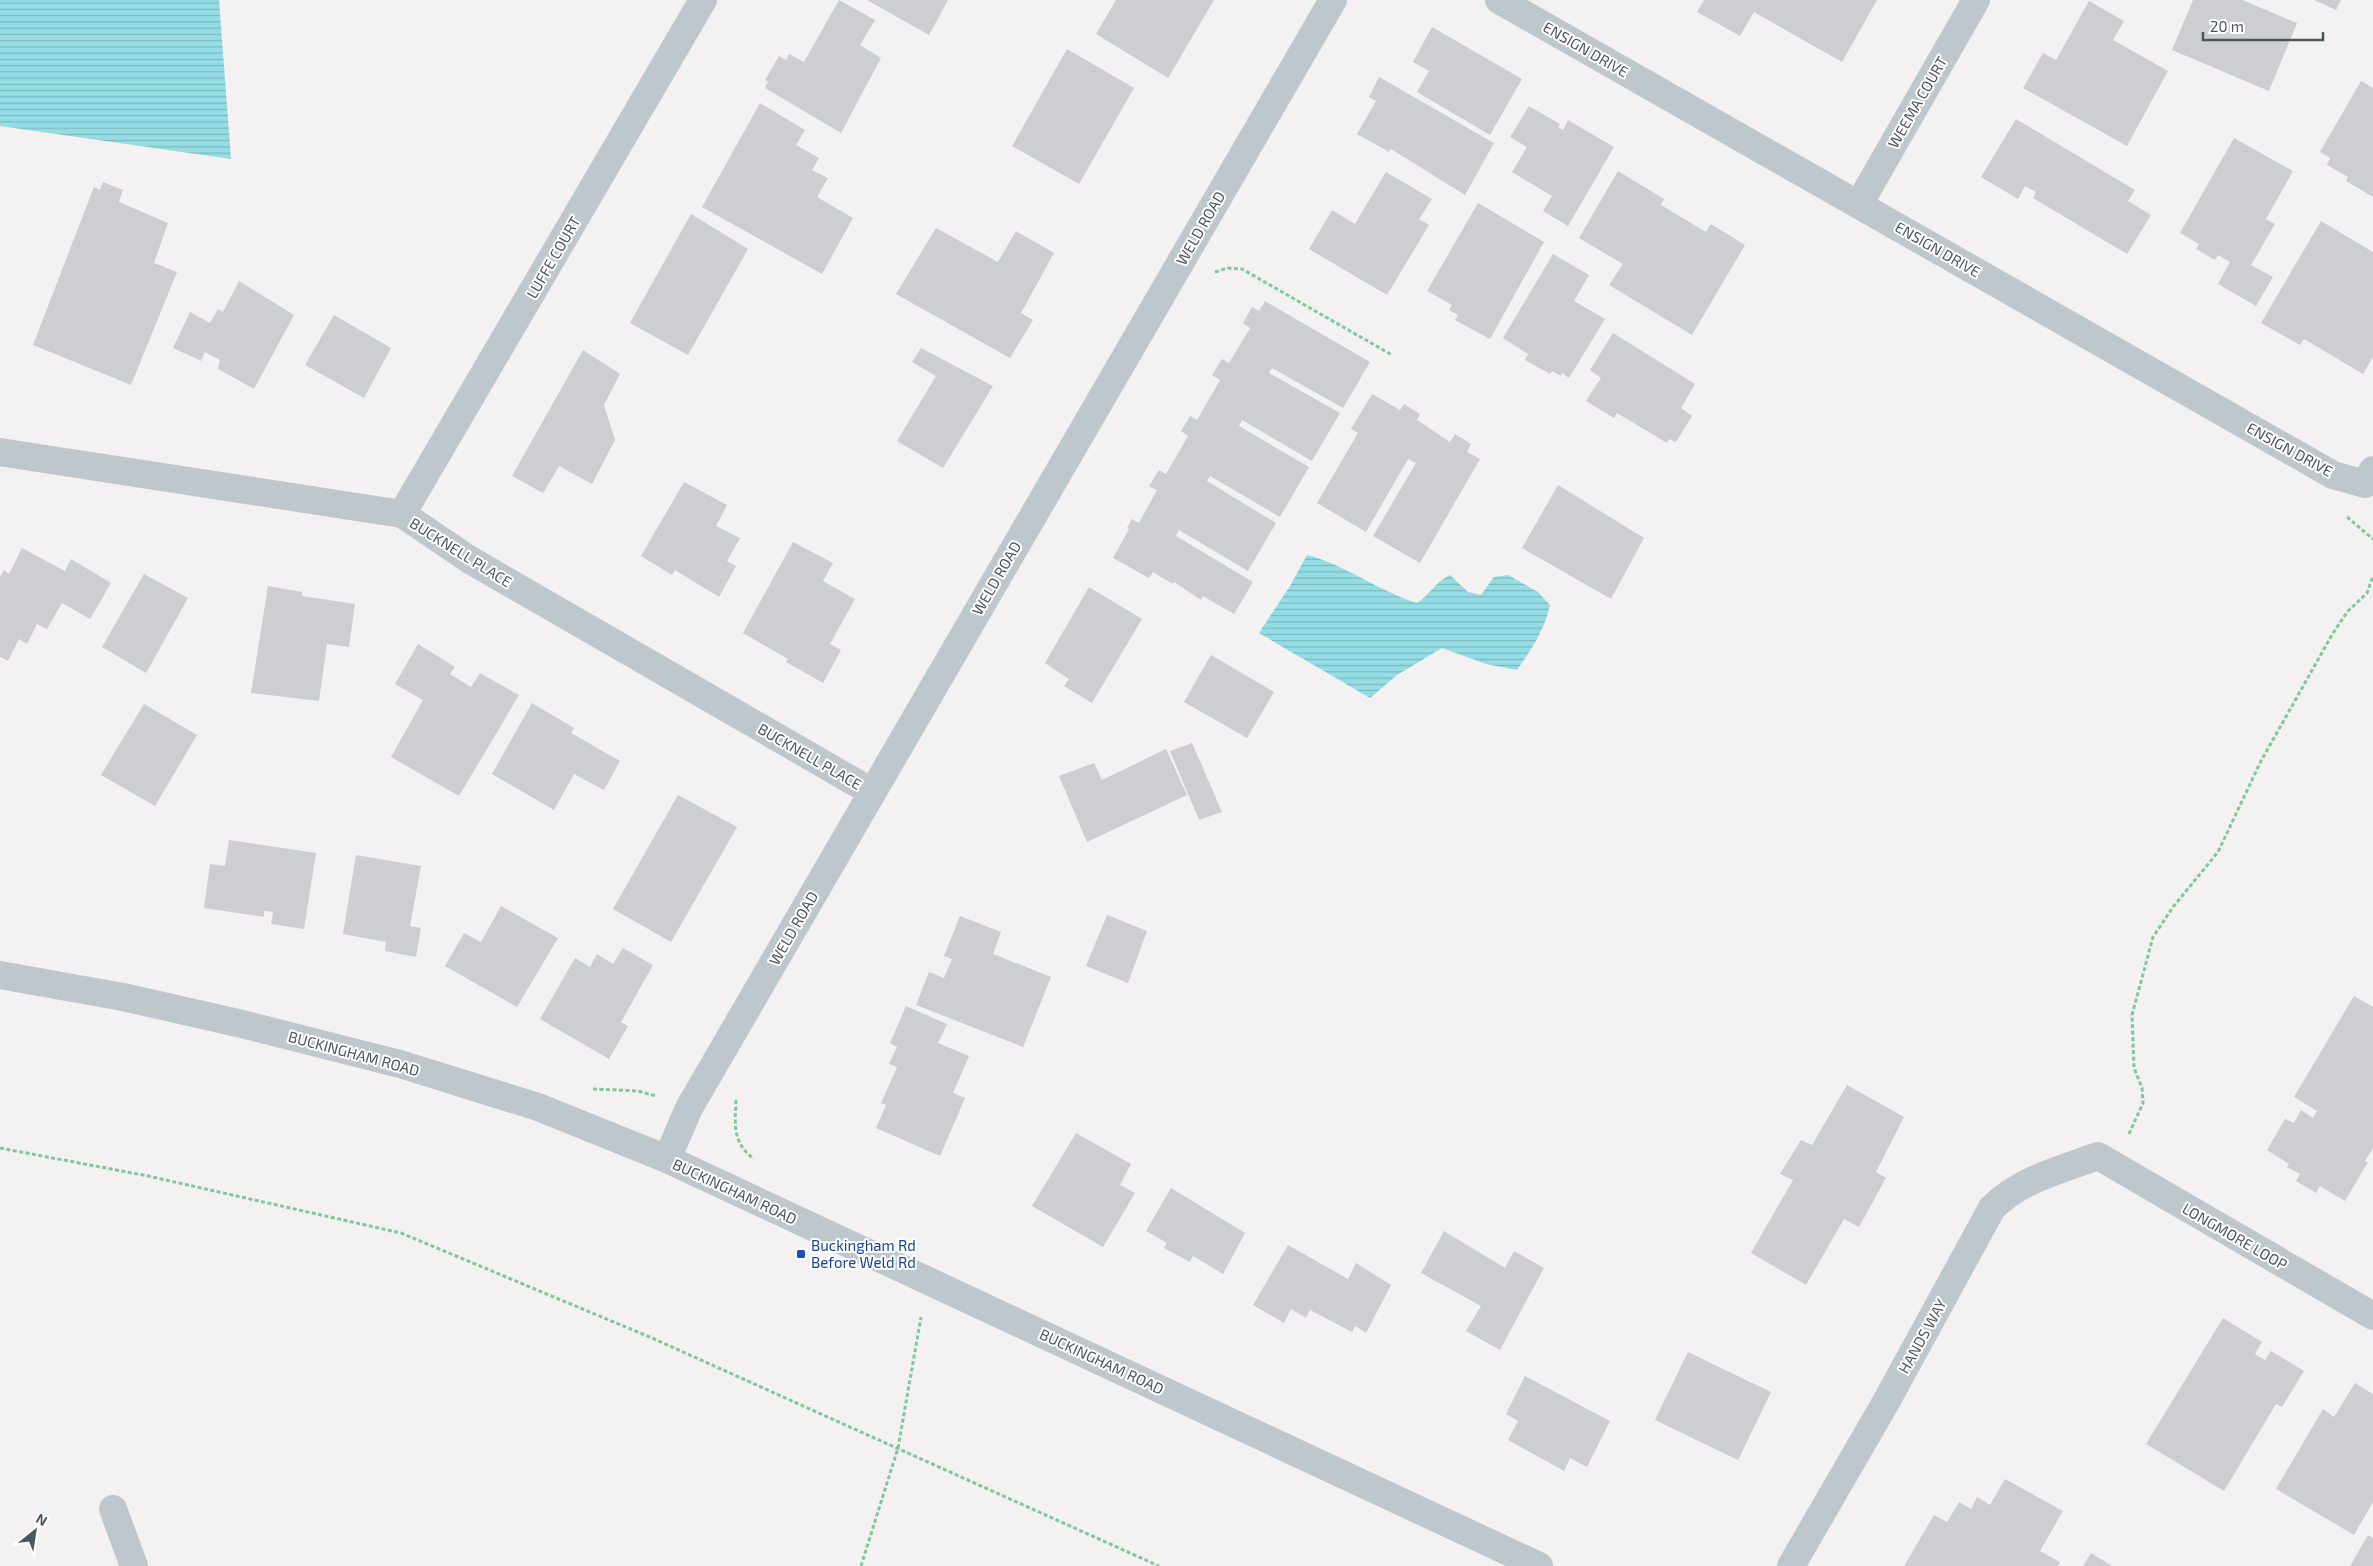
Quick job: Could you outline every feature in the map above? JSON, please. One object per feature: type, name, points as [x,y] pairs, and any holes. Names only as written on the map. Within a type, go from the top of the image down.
[{"type":"street","name":"LUFFE COURT","points":[[402,514],[704,0]]},
{"type":"street","name":"WELD ROAD","points":[[667,1159],[689,1108],[1333,0]]},
{"type":"street","name":"ENSIGN DRIVE","points":[[1499,0],[2333,474],[2370,483]]},
{"type":"street","name":"WEEMA COURT","points":[[1858,204],[1976,0]]},
{"type":"street","name":"BUCKNELL PLACE","points":[[0,452],[402,514],[470,560],[872,792]]},
{"type":"street","name":"BUCKINGHAM ROAD","points":[[0,975],[123,997],[242,1024],[400,1064],[538,1107],[667,1159],[1539,1566]]},
{"type":"street","name":"LONGMORE LOOP","points":[[2098,1156],[2373,1316]]},
{"type":"street","name":"HANDS WAY","points":[[1791,1566],[1886,1402],[1992,1208],[2008,1193],[2031,1180],[2098,1156]]},
{"type":"street","points":[[113,1509],[134,1566]]},
{"type":"path","points":[[1208,276],[1228,268],[1242,269],[1392,356]]},
{"type":"path","points":[[2098,1156],[2113,1153],[2131,1130],[2143,1104],[2142,1088],[2134,1068],[2132,1015],[2153,937],[2173,907],[2218,852],[2261,761],[2332,633],[2348,611],[2366,593],[2373,576]]},
{"type":"path","points":[[736,1099],[735,1130],[743,1151],[756,1160]]},
{"type":"path","points":[[0,1148],[148,1176],[400,1233],[652,1338],[1160,1566]]},
{"type":"path","points":[[861,1566],[898,1448],[928,1280]]},
{"type":"water","points":[[0,0],[219,0],[231,159],[0,126]]},
{"type":"water","points":[[1307,555],[1335,565],[1389,592],[1417,603],[1440,581],[1450,575],[1468,592],[1481,595],[1494,577],[1508,575],[1538,592],[1550,605],[1548,614],[1541,631],[1517,670],[1486,664],[1442,648],[1397,675],[1370,698],[1259,633],[1290,586]]},
{"type":"building","points":[[839,0],[875,20],[860,45],[881,58],[841,133],[765,88],[768,82],[765,80],[779,56],[786,60],[789,54],[804,62]]},
{"type":"building","points":[[867,0],[948,0],[929,35]]},
{"type":"building","points":[[1116,0],[1214,0],[1168,78],[1096,34]]},
{"type":"building","points":[[1704,0],[1877,0],[1842,62],[1754,12],[1740,36],[1697,12]]},
{"type":"building","points":[[2193,0],[2242,0],[2297,23],[2269,91],[2172,50]]},
{"type":"building","points":[[2314,0],[2341,0],[2336,10]]},
{"type":"building","points":[[2089,1],[2124,21],[2113,40],[2168,71],[2127,146],[2023,88],[2043,53],[2056,60]]},
{"type":"building","points":[[1432,27],[1522,79],[1490,135],[1417,92],[1429,71],[1413,62]]},
{"type":"building","points":[[1067,49],[1134,88],[1079,184],[1012,146]]},
{"type":"building","points":[[1379,77],[1494,143],[1465,195],[1391,149],[1389,152],[1357,134],[1376,101],[1369,97]]},
{"type":"building","points":[[2361,81],[2373,88],[2373,197],[2346,181],[2348,177],[2327,165],[2330,158],[2320,152]]},
{"type":"building","points":[[760,103],[805,130],[796,145],[819,158],[812,170],[828,178],[817,197],[853,218],[822,274],[702,207]]},
{"type":"building","points":[[1529,106],[1560,124],[1558,127],[1563,130],[1568,120],[1614,147],[1568,226],[1543,211],[1552,196],[1512,172],[1527,147],[1510,137]]},
{"type":"building","points":[[2016,119],[2135,190],[2128,201],[2151,215],[2127,254],[2033,198],[2036,192],[2025,186],[2018,199],[1981,177]]},
{"type":"building","points":[[2234,138],[2293,171],[2266,219],[2275,224],[2251,265],[2273,277],[2256,306],[2218,284],[2230,262],[2218,255],[2215,260],[2196,249],[2199,244],[2180,233]]},
{"type":"building","points":[[1618,171],[1664,199],[1661,205],[1706,232],[1711,224],[1745,245],[1692,335],[1609,285],[1623,264],[1579,238]]},
{"type":"building","points":[[1386,172],[1432,199],[1419,219],[1429,225],[1387,295],[1309,249],[1332,210],[1355,224]]},
{"type":"building","points":[[103,182],[123,190],[119,202],[168,223],[154,263],[177,272],[131,385],[33,345],[94,187],[100,190]]},
{"type":"building","points":[[1478,203],[1544,242],[1490,339],[1455,320],[1458,315],[1449,310],[1452,305],[1427,291]]},
{"type":"building","points":[[691,214],[748,249],[688,355],[630,323]]},
{"type":"building","points":[[2321,221],[2373,252],[2373,357],[2363,374],[2304,339],[2300,345],[2261,323]]},
{"type":"building","points":[[936,228],[998,262],[1016,231],[1054,253],[1021,313],[1033,320],[1010,358],[896,294]]},
{"type":"building","points":[[1553,254],[1589,275],[1574,301],[1605,319],[1569,378],[1562,373],[1561,376],[1552,371],[1550,374],[1525,360],[1528,354],[1503,338]]},
{"type":"building","points":[[239,281],[294,315],[254,389],[218,369],[220,360],[205,352],[201,361],[173,348],[190,312],[210,323],[218,309],[223,312]]},
{"type":"building","points":[[1265,301],[1370,362],[1343,408],[1272,368],[1269,373],[1340,413],[1312,461],[1242,420],[1239,426],[1309,467],[1280,517],[1210,476],[1207,481],[1276,523],[1248,571],[1179,530],[1176,536],[1253,582],[1234,614],[1203,596],[1201,600],[1174,582],[1173,584],[1153,572],[1149,578],[1113,558],[1129,529],[1127,528],[1132,519],[1139,523],[1157,490],[1149,486],[1159,470],[1166,474],[1188,436],[1181,431],[1190,416],[1197,420],[1220,380],[1212,375],[1222,359],[1229,363],[1250,328],[1243,323],[1252,307],[1259,311]]},
{"type":"building","points":[[334,315],[391,348],[364,398],[305,365]]},
{"type":"building","points":[[1613,333],[1695,384],[1681,408],[1692,416],[1676,442],[1669,439],[1667,443],[1617,413],[1614,418],[1586,401],[1601,378],[1590,370]]},
{"type":"building","points":[[921,348],[993,386],[943,468],[897,441],[936,376],[912,362]]},
{"type":"building","points":[[583,350],[620,374],[604,405],[615,440],[592,484],[559,466],[543,493],[512,476]]},
{"type":"building","points":[[1372,394],[1400,410],[1404,404],[1420,414],[1417,420],[1450,442],[1455,434],[1471,444],[1467,452],[1480,459],[1420,563],[1373,536],[1416,463],[1408,459],[1366,532],[1317,503],[1358,433],[1351,429]]},
{"type":"building","points":[[684,482],[727,505],[716,526],[740,538],[727,561],[736,566],[719,597],[675,570],[672,575],[641,556]]},
{"type":"building","points":[[1558,485],[1644,538],[1611,599],[1522,548]]},
{"type":"building","points":[[793,542],[833,563],[823,581],[855,599],[830,644],[841,650],[823,683],[786,662],[788,659],[743,633]]},
{"type":"building","points":[[22,548],[65,571],[71,559],[111,583],[90,619],[62,603],[47,629],[37,624],[27,644],[19,639],[8,661],[0,657],[0,577],[4,570],[9,574]]},
{"type":"building","points":[[144,574],[188,598],[146,673],[102,647]]},
{"type":"building","points":[[268,586],[302,592],[302,596],[355,604],[349,647],[327,644],[319,701],[251,693]]},
{"type":"building","points":[[1089,587],[1142,619],[1092,703],[1064,686],[1069,679],[1045,663]]},
{"type":"building","points":[[418,644],[455,667],[450,674],[471,687],[480,673],[519,695],[459,796],[391,757],[423,700],[395,684]]},
{"type":"building","points":[[1211,655],[1274,692],[1247,738],[1184,702]]},
{"type":"building","points":[[532,703],[574,728],[571,733],[620,761],[604,790],[574,774],[554,810],[492,774]]},
{"type":"building","points":[[144,704],[197,735],[155,806],[101,775]]},
{"type":"building","points":[[1192,743],[1222,812],[1199,820],[1170,751]]},
{"type":"building","points":[[1166,749],[1187,795],[1087,842],[1059,776],[1094,763],[1102,780]]},
{"type":"building","points":[[678,795],[737,827],[671,942],[613,909]]},
{"type":"building","points":[[229,840],[316,853],[304,929],[271,924],[273,912],[264,911],[264,917],[204,908],[210,864],[225,866]]},
{"type":"building","points":[[356,855],[421,866],[410,926],[421,928],[416,957],[385,951],[386,942],[343,934]]},
{"type":"building","points":[[501,906],[558,938],[517,1007],[445,966],[464,933],[481,942]]},
{"type":"building","points":[[1107,915],[1147,931],[1128,983],[1086,966]]},
{"type":"building","points":[[960,916],[1001,932],[993,954],[1051,977],[1023,1047],[916,1005],[929,972],[944,978],[952,959],[944,956]]},
{"type":"building","points":[[623,948],[653,965],[621,1022],[628,1026],[609,1059],[540,1019],[575,958],[590,967],[597,954],[613,964]]},
{"type":"building","points":[[2354,996],[2373,1007],[2373,1148],[2365,1161],[2368,1162],[2345,1201],[2320,1186],[2316,1193],[2296,1181],[2300,1174],[2287,1167],[2289,1164],[2267,1150],[2285,1119],[2294,1123],[2301,1110],[2313,1118],[2317,1111],[2294,1097]]},
{"type":"building","points":[[906,1006],[947,1024],[938,1043],[969,1056],[953,1093],[965,1098],[940,1156],[876,1128],[886,1105],[881,1103],[897,1067],[889,1064],[897,1047],[890,1043]]},
{"type":"building","points":[[1847,1085],[1904,1117],[1876,1172],[1886,1178],[1859,1227],[1844,1219],[1806,1285],[1751,1253],[1793,1180],[1780,1174],[1801,1140],[1812,1145]]},
{"type":"building","points":[[1076,1133],[1131,1164],[1120,1185],[1135,1193],[1103,1247],[1032,1206]]},
{"type":"building","points":[[1171,1188],[1245,1233],[1223,1274],[1193,1256],[1190,1262],[1164,1248],[1167,1243],[1146,1231]]},
{"type":"building","points":[[1444,1231],[1505,1268],[1514,1251],[1544,1268],[1500,1350],[1466,1331],[1481,1306],[1421,1273]]},
{"type":"building","points":[[1288,1245],[1348,1279],[1356,1263],[1391,1285],[1366,1333],[1355,1326],[1352,1332],[1310,1310],[1306,1318],[1291,1309],[1284,1323],[1253,1305]]},
{"type":"building","points":[[2223,1318],[2262,1342],[2255,1354],[2265,1360],[2271,1351],[2304,1371],[2282,1407],[2276,1404],[2224,1491],[2146,1444]]},
{"type":"building","points":[[1688,1352],[1771,1392],[1738,1460],[1655,1420]]},
{"type":"building","points":[[1525,1376],[1610,1421],[1587,1467],[1570,1458],[1564,1471],[1508,1440],[1518,1421],[1506,1414]]},
{"type":"building","points":[[2355,1383],[2373,1394],[2373,1502],[2354,1535],[2276,1489],[2323,1409],[2334,1417]]},
{"type":"building","points":[[2005,1479],[2063,1511],[2040,1551],[2060,1562],[2058,1566],[1904,1566],[1934,1515],[1947,1522],[1959,1502],[1971,1509],[1977,1497],[1990,1505]]},
{"type":"building","points":[[2368,1535],[2373,1538],[2373,1566],[2350,1566]]},
{"type":"building","points":[[2091,1553],[2112,1566],[2083,1566]]},
{"type":"place","name":"Buckingham Rd Before Weld Rd","points":[[801,1254]]}]
